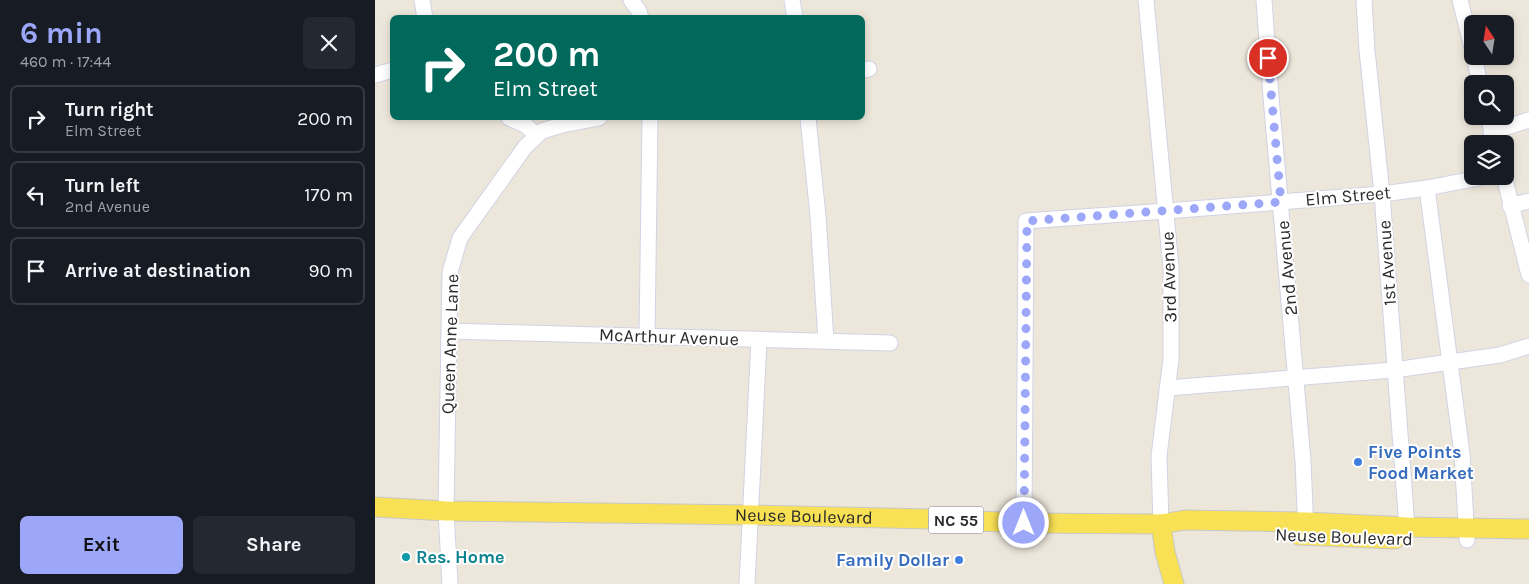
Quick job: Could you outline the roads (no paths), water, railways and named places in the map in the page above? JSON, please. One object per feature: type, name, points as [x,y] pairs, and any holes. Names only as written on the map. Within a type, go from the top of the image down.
[{"type":"main road","name":"Neuse Boulevard","points":[[375,507],[445,511]]},
{"type":"main road","name":"Neuse Boulevard","points":[[375,513],[445,511],[751,515],[1024,523],[1161,524],[1185,520],[1306,529],[1467,534],[1529,529]]},
{"type":"main road","points":[[1161,524],[1165,552],[1175,584]]},
{"type":"main road","name":"Neuse Boulevard","points":[[1306,529],[1407,527],[1529,542]]},
{"type":"street","points":[[422,0],[424,15]]},
{"type":"street","points":[[631,0],[640,15]]},
{"type":"street","points":[[792,0],[794,15]]},
{"type":"street","name":"3rd Avenue","points":[[1146,0],[1171,268],[1171,359],[1159,456],[1161,524]]},
{"type":"street","name":"2nd Avenue","points":[[1264,0],[1303,461],[1306,529]]},
{"type":"street","name":"1st Avenue","points":[[1364,0],[1367,50],[1382,194],[1407,527]]},
{"type":"street","points":[[1460,0],[1464,16]]},
{"type":"street","points":[[375,75],[390,71]]},
{"type":"street","points":[[514,120],[525,125],[537,135]]},
{"type":"street","name":"Queen Anne Lane","points":[[450,584],[445,511],[450,272],[459,238],[525,147],[537,135],[542,131],[562,124],[587,120]]},
{"type":"street","points":[[647,336],[650,120]]},
{"type":"street","points":[[808,120],[826,342]]},
{"type":"street","points":[[1499,135],[1529,120]]},
{"type":"street","name":"Elm Street","points":[[1024,523],[1027,221],[1382,194],[1464,181]]},
{"type":"street","points":[[1506,185],[1529,275]]},
{"type":"street","points":[[1427,188],[1462,454],[1467,534]]},
{"type":"street","points":[[1510,206],[1529,201]]},
{"type":"street","name":"McArthur Avenue","points":[[449,331],[890,343]]},
{"type":"street","points":[[747,584],[759,340]]},
{"type":"street","points":[[1167,388],[1394,370],[1500,355],[1529,346]]},
{"type":"place","name":"Five Points Food Market","points":[[1358,462]]},
{"type":"place","name":"Res. Home","points":[[406,557]]},
{"type":"place","name":"Family Dollar","points":[[959,560]]}]
